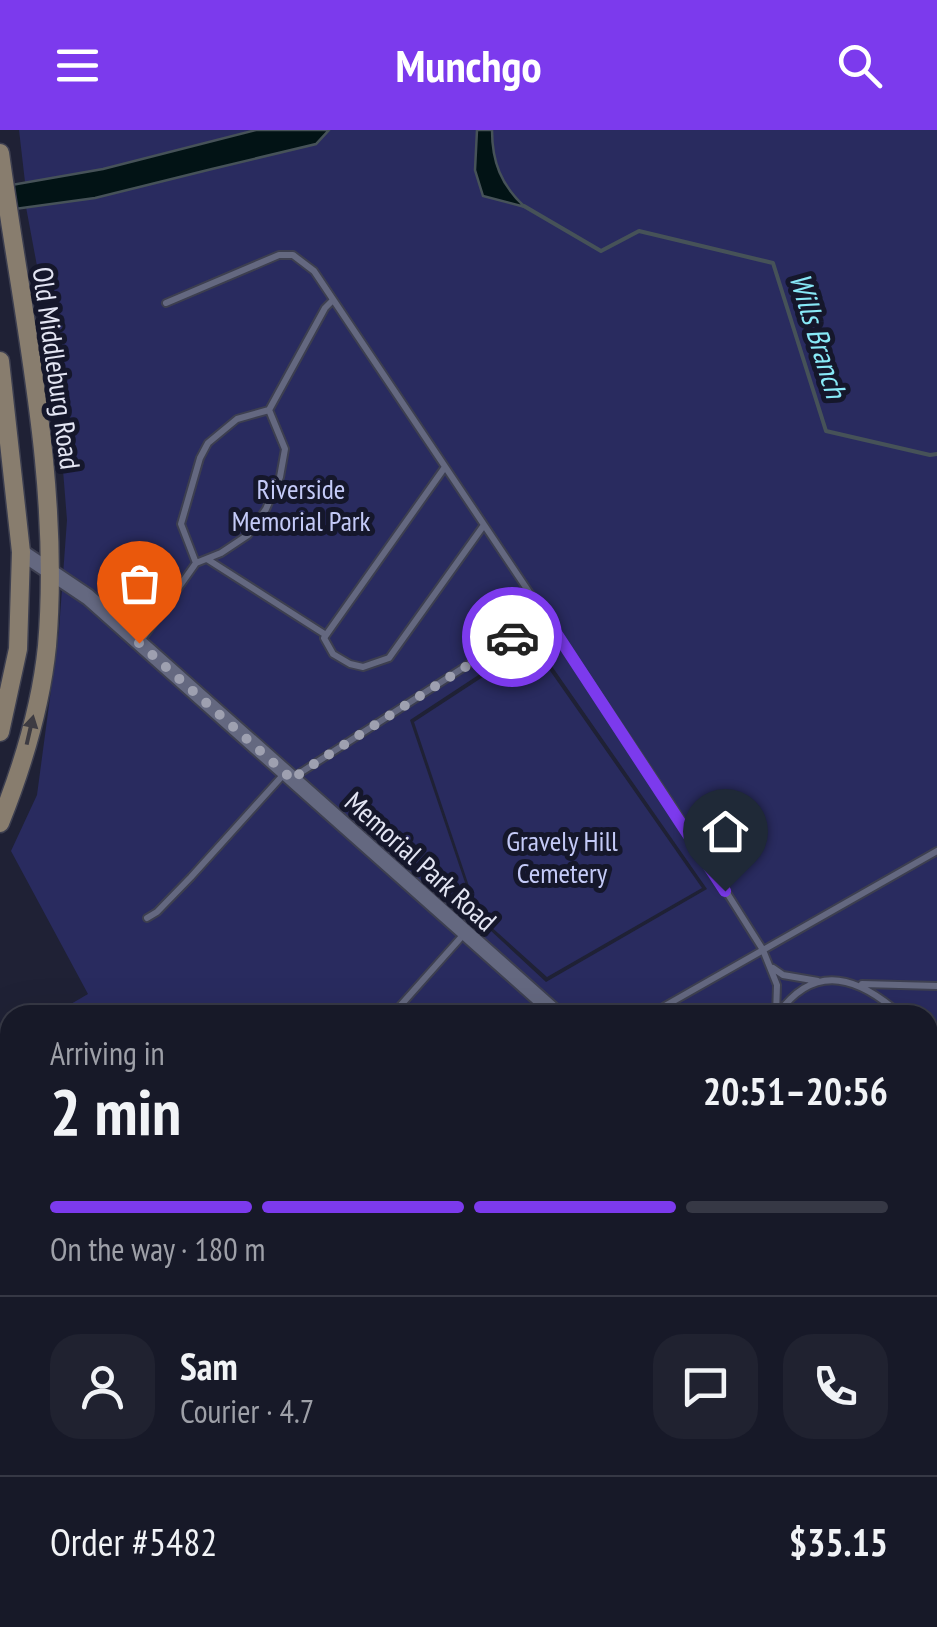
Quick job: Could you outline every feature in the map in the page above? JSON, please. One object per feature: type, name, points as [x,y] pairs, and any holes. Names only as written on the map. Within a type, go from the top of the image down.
[{"type":"main road","name":"Old Middleburg Road","points":[[0,154],[9,220],[9,272],[42,453],[50,546],[47,648],[0,823]]},
{"type":"main road","name":"Old Middleburg Road","points":[[0,361],[21,552],[18,648],[0,732]]},
{"type":"street","name":"Memorial Park Road","points":[[21,552],[88,598],[547,1005]]},
{"type":"lane","points":[[166,303],[279,254],[303,260],[669,801],[772,968],[777,1005]]},
{"type":"lane","points":[[196,563],[180,524],[200,458],[208,443],[237,419],[268,410],[333,300]]},
{"type":"lane","points":[[139,643],[196,563],[248,535],[266,508],[280,477],[285,449],[268,410]]},
{"type":"lane","points":[[445,467],[324,638],[327,648],[350,664],[364,667],[389,658],[484,525]]},
{"type":"lane","points":[[207,559],[326,635]]},
{"type":"lane","points":[[147,918],[158,912],[289,777],[545,616]]},
{"type":"lane","points":[[666,1005],[937,851]]},
{"type":"lane","points":[[401,1005],[464,933]]},
{"type":"lane","points":[[772,968],[782,975],[820,982],[937,986]]},
{"type":"lane","points":[[785,1005],[820,982]]},
{"type":"lane","points":[[861,984],[890,1005]]},
{"type":"green space","points":[[19,130],[256,130],[103,169],[25,182]]},
{"type":"green space","name":"Riverside Memorial Park","points":[[329,130],[477,130],[475,170],[523,205],[508,189],[499,171],[492,130],[937,130],[937,1005],[69,1005],[88,994],[11,851],[37,795],[59,630],[67,520],[54,357],[26,207],[95,198],[316,144]],"holes":[[[533,639],[707,889],[546,982],[477,918],[410,720]]]},
{"type":"green space","name":"Gravely Hill Cemetery","points":[[532,645],[702,888],[547,977],[479,916],[414,722]]},
{"type":"shaded area","points":[[256,130],[329,130],[316,144],[95,198],[0,211],[0,187],[103,169]]},
{"type":"shaded area","points":[[477,130],[492,130],[500,172],[525,207],[483,196],[475,170]]},
{"type":"waterway","name":"Wills Branch","points":[[524,206],[601,251],[639,231],[773,263],[826,431],[937,454]]},
{"type":"way so far","points":[[139,643],[294,781],[300,773],[512,637]]},
{"type":"route","points":[[512,637],[545,616],[725,891]]}]
